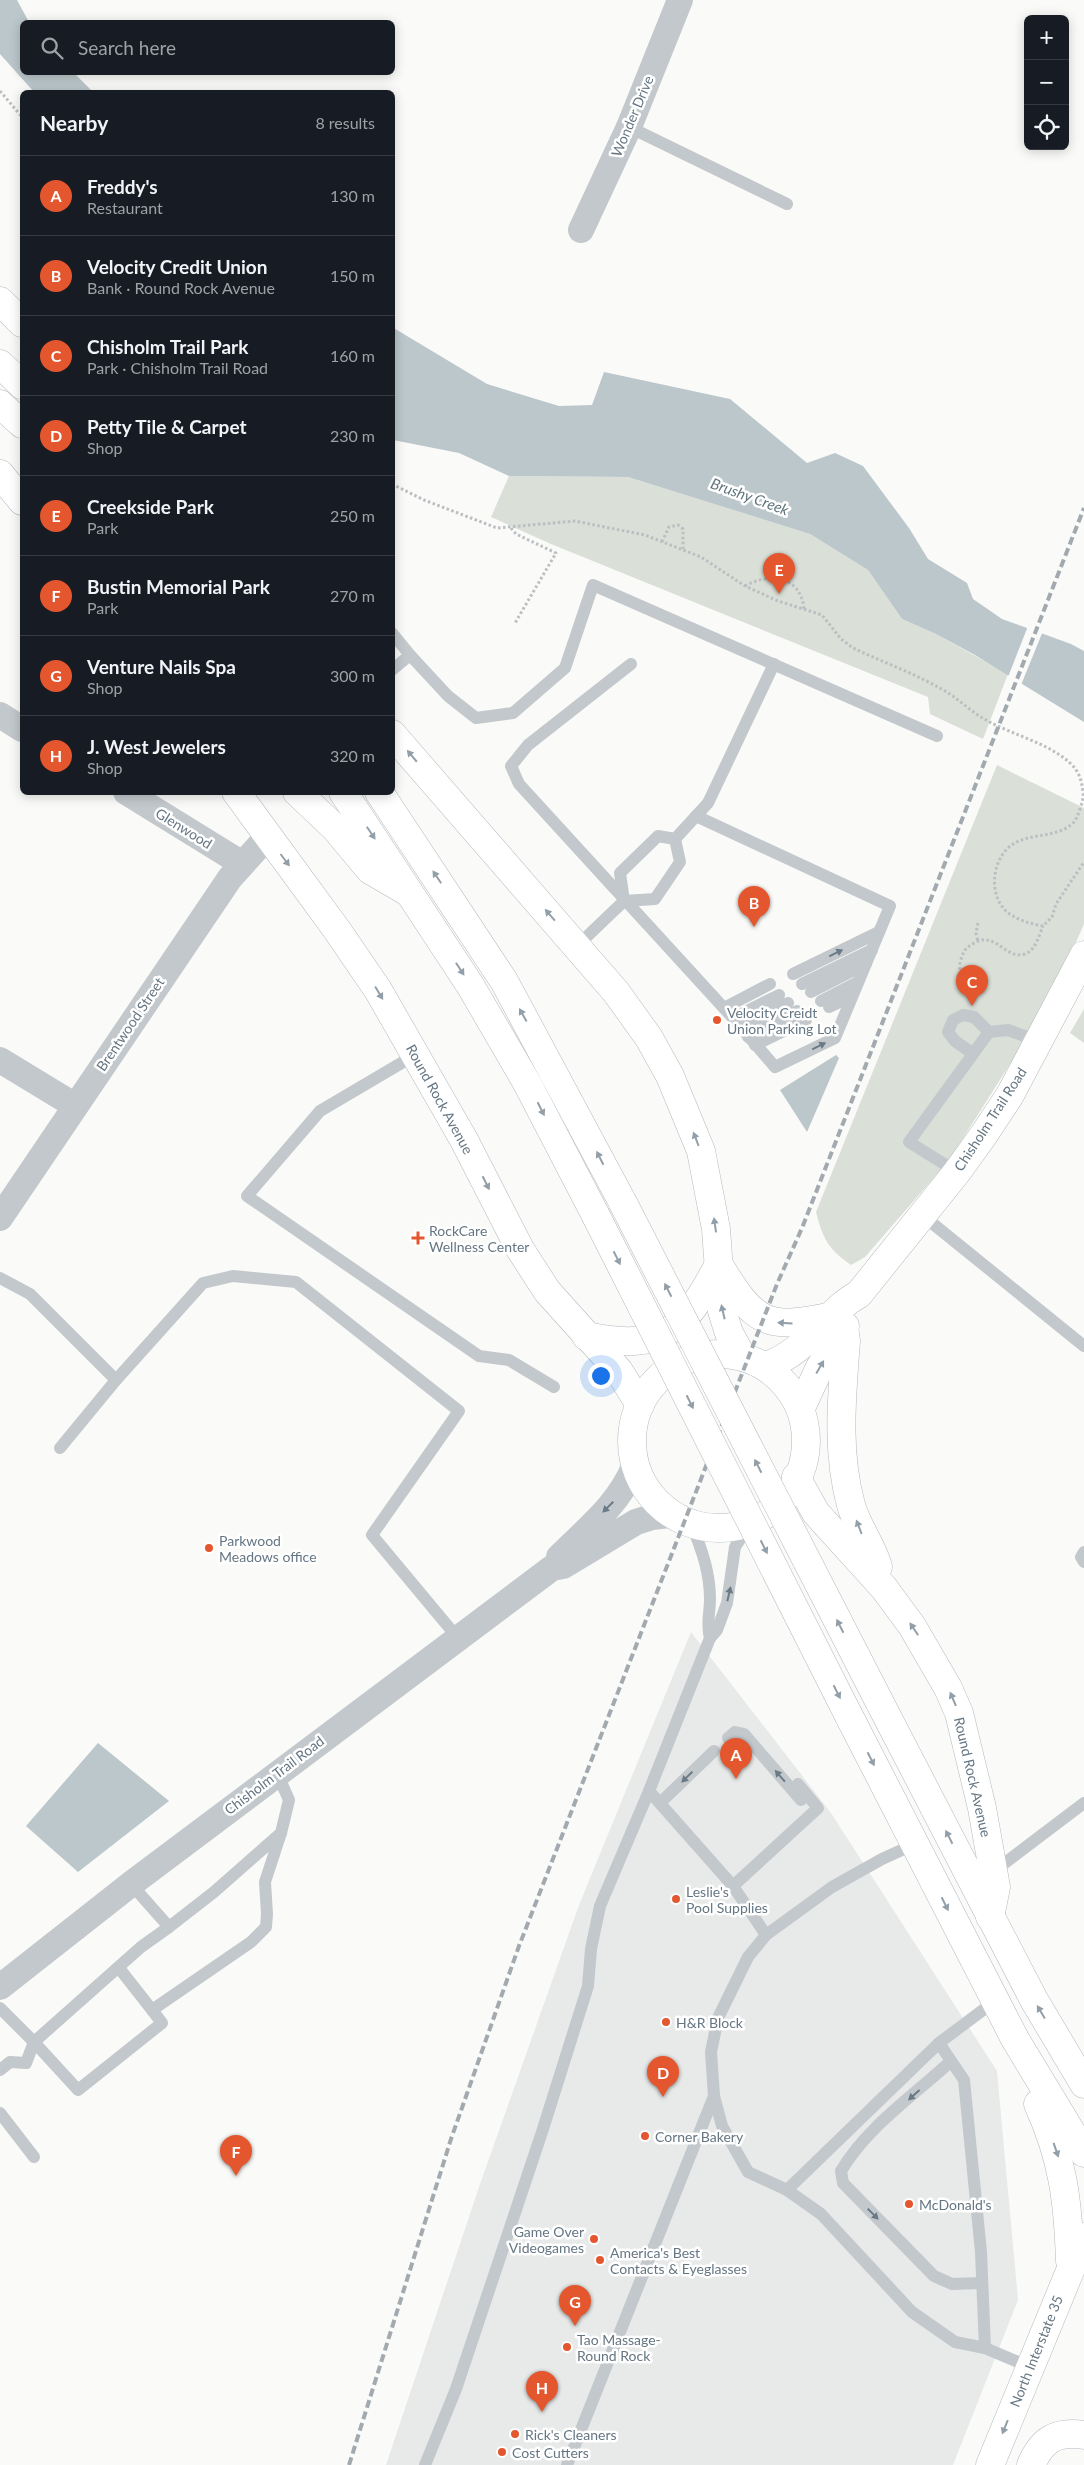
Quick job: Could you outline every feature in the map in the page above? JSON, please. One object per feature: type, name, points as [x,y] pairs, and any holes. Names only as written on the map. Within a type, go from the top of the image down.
[{"type":"main road","points":[[0,282],[20,298]]},
{"type":"main road","points":[[0,301],[20,321]]},
{"type":"main road","points":[[0,364],[20,383]]},
{"type":"main road","points":[[0,404],[20,422]]},
{"type":"main road","points":[[0,474],[20,499]]},
{"type":"main road","points":[[395,737],[577,946],[630,1009],[649,1038],[670,1076],[701,1151],[709,1186],[719,1265],[722,1311],[729,1332],[741,1355]]},
{"type":"main road","name":"Round Rock Avenue","points":[[238,795],[342,937],[378,990],[464,1140],[520,1249],[547,1291],[586,1336],[620,1371],[640,1405]]},
{"type":"main road","points":[[300,795],[334,828],[370,870],[413,896]]},
{"type":"main road","points":[[345,795],[470,985],[527,1083],[1015,2039],[1084,2153]]},
{"type":"main road","points":[[381,795],[504,981],[622,1201],[990,1917],[1034,2000],[1084,2084]]},
{"type":"main road","name":"Chisholm Trail Road","points":[[766,1366],[786,1357],[855,1310],[859,1294],[957,1172],[1010,1095],[1084,955]]},
{"type":"main road","points":[[719,1265],[736,1293],[750,1309],[764,1319],[782,1324],[838,1322],[846,1341],[840,1444],[845,1479],[861,1534],[876,1560],[884,1588]]},
{"type":"main road","points":[[586,1336],[616,1342],[640,1342],[665,1334],[687,1316],[701,1299],[719,1265]]},
{"type":"main road","name":"Chisholm Trail Road","points":[[801,1408],[838,1322]]},
{"type":"main road","points":[[707,1354],[741,1355],[766,1366],[788,1384],[801,1408],[805,1426],[806,1443],[803,1460],[785,1496],[768,1512],[752,1520],[719,1529],[681,1521],[657,1506],[646,1492],[634,1467],[632,1438],[640,1405],[657,1381],[680,1364],[707,1354]]},
{"type":"main road","name":"Round Rock Avenue","points":[[796,1477],[816,1513],[884,1588],[927,1648],[958,1713],[972,1765],[996,1888],[990,1917]]},
{"type":"main road","points":[[1057,2038],[1084,2046]]},
{"type":"main road","points":[[1015,2039],[1020,2064],[1049,2127],[1059,2158],[1069,2215],[1071,2267]]},
{"type":"main road","name":"North Interstate 35","points":[[990,2465],[1084,2236]]},
{"type":"main road","points":[[1031,2465],[1035,2456],[1048,2440],[1065,2432],[1084,2435]]},
{"type":"street","name":"Wonder Drive","points":[[581,230],[629,127],[680,0]]},
{"type":"street","points":[[0,715],[20,728]]},
{"type":"street","name":"Glenwood","points":[[131,795],[242,863]]},
{"type":"street","name":"Brentwood Street","points":[[0,1218],[74,1106],[242,863],[268,836]]},
{"type":"street","points":[[0,1060],[74,1106]]},
{"type":"street","name":"Chisholm Trail Road","points":[[552,1568],[557,1558],[617,1498],[627,1484],[634,1467]]},
{"type":"street","name":"Chisholm Trail Road","points":[[0,1987],[277,1773],[552,1568],[563,1566],[636,1522],[652,1517],[681,1521]]},
{"type":"lane","points":[[629,127],[787,204]]},
{"type":"lane","points":[[395,637],[448,696],[476,718],[513,714],[565,668],[593,585],[937,736]]},
{"type":"lane","points":[[395,668],[410,655]]},
{"type":"lane","points":[[631,664],[528,745],[511,766],[519,784],[624,901],[724,1008],[775,1067],[835,1038],[890,906],[696,816]]},
{"type":"lane","points":[[675,839],[708,803],[774,664]]},
{"type":"lane","points":[[624,901],[620,873],[658,836],[675,839]]},
{"type":"lane","points":[[577,946],[624,901],[655,899],[680,862],[675,839]]},
{"type":"lane","points":[[793,974],[879,932]]},
{"type":"lane","points":[[816,996],[872,950]]},
{"type":"lane","points":[[816,996],[866,964]]},
{"type":"lane","points":[[816,996],[858,982]]},
{"type":"lane","points":[[724,1008],[770,984]]},
{"type":"lane","points":[[816,996],[852,996]]},
{"type":"lane","points":[[744,1032],[793,1007],[744,1032]]},
{"type":"lane","points":[[972,1053],[955,1041],[948,1032],[953,1020],[964,1015],[974,1017],[989,1032]]},
{"type":"lane","points":[[957,1172],[909,1142],[989,1032],[1008,1030],[1038,1041]]},
{"type":"lane","points":[[415,1055],[320,1112],[247,1196],[479,1356],[509,1360],[554,1387]]},
{"type":"lane","points":[[922,1215],[1084,1346]]},
{"type":"lane","points":[[60,1448],[116,1380],[203,1283],[232,1276],[296,1282],[459,1411],[372,1535],[457,1637]]},
{"type":"lane","points":[[0,1278],[30,1294],[116,1380]]},
{"type":"lane","points":[[425,2465],[456,2389],[542,2132],[585,1995],[591,1949],[600,1906],[649,1791],[710,1638],[717,1630],[727,1603],[735,1547],[752,1520]]},
{"type":"lane","points":[[681,1521],[703,1551],[708,1574],[710,1600],[707,1628],[710,1638]]},
{"type":"lane","points":[[1084,1552],[1081,1557],[1084,1562]]},
{"type":"lane","points":[[728,1738],[735,1732],[744,1734],[812,1813]]},
{"type":"lane","points":[[660,1803],[714,1750]]},
{"type":"lane","points":[[152,2010],[251,1942],[266,1927],[268,1914],[265,1882],[281,1833],[289,1800],[277,1773]]},
{"type":"lane","points":[[733,1886],[818,1808],[798,1784]]},
{"type":"lane","points":[[649,1791],[733,1886],[766,1935]]},
{"type":"lane","points":[[993,1872],[1084,1803]]},
{"type":"lane","points":[[0,2070],[10,2062],[26,2063],[34,2042],[141,1947],[214,1892],[281,1833]]},
{"type":"lane","points":[[915,1844],[882,1858],[832,1887],[766,1935],[748,1956],[718,2018],[711,2052],[714,2096],[722,2126],[733,2150],[748,2172],[787,2190],[822,2214],[912,2312],[955,2342],[985,2348],[1030,2367]]},
{"type":"lane","points":[[131,1884],[169,1927]]},
{"type":"lane","points":[[0,2008],[78,2090],[162,2023],[119,1968]]},
{"type":"lane","points":[[787,2190],[939,2043],[996,2001]]},
{"type":"lane","points":[[939,2043],[950,2062],[964,2080],[982,2283],[985,2348]]},
{"type":"lane","points":[[950,2062],[873,2131],[848,2158],[841,2171],[843,2183],[934,2276],[952,2284],[982,2283]]},
{"type":"lane","points":[[567,2465],[714,2096]]},
{"type":"lane","points":[[0,2113],[34,2157]]},
{"type":"path","points":[[0,91],[20,115]]},
{"type":"path","points":[[662,542],[669,527],[678,525],[683,529],[683,549]]},
{"type":"path","points":[[511,527],[516,534],[556,553],[515,623]]},
{"type":"path","points":[[745,586],[759,578],[769,577],[787,581],[800,595],[804,609]]},
{"type":"path","points":[[1065,889],[1084,862]]},
{"type":"path","points":[[978,923],[976,933],[978,941]]},
{"type":"path","points":[[974,1017],[974,994],[960,969],[964,952],[978,941],[987,940],[999,943],[1007,951],[1016,955],[1026,954],[1034,948],[1043,926]]},
{"type":"shaded area","points":[[509,476],[628,477],[810,534],[868,570],[902,619],[936,634],[1008,674],[983,739],[930,714],[928,697],[551,544],[491,517]]},
{"type":"shaded area","points":[[997,765],[1084,808],[1084,924],[1065,967],[1022,1045],[950,1159],[865,1257],[851,1265],[837,1254],[828,1243],[816,1212]]},
{"type":"shaded area","points":[[1084,1009],[1084,1043],[1070,1033]]},
{"type":"shaded area","points":[[691,1632],[831,1813],[997,2071],[1018,2300],[953,2465],[386,2465],[479,2187],[579,1905]]},
{"type":"water","points":[[0,0],[17,0],[28,20],[20,20],[20,75],[76,75],[91,90],[32,90],[0,54]]},
{"type":"water","name":"Brushy Creek","points":[[395,329],[487,384],[559,406],[592,405],[604,372],[730,399],[807,463],[835,453],[863,466],[909,528],[928,559],[967,583],[973,599],[1002,619],[1071,644],[1084,651],[1084,722],[975,655],[936,634],[902,619],[868,570],[810,534],[628,477],[509,476],[459,453],[395,440]]},
{"type":"water","points":[[836,1055],[839,1058],[807,1132],[780,1090]]},
{"type":"water","points":[[98,1743],[169,1801],[78,1872],[26,1826]]},
{"type":"pier","points":[[1028,626],[1043,631],[1021,685],[1008,677]]},
{"type":"railway","points":[[349,2465],[451,2139],[519,1946],[777,1284],[802,1228],[1084,508]]},
{"type":"place","name":"Creekside Park","points":[[779,594]]},
{"type":"place","name":"Velocity Credit Union","points":[[754,927]]},
{"type":"place","name":"Chisholm Trail Park","points":[[972,1006]]},
{"type":"place","name":"Velocity Creidt Union Parking Lot","points":[[717,1020]]},
{"type":"place","name":"RockCare Wellness Center","points":[[418,1238]]},
{"type":"place","name":"Parkwood Meadows office","points":[[209,1548]]},
{"type":"place","name":"Freddy's","points":[[736,1779]]},
{"type":"place","name":"Leslie's Pool Supplies","points":[[676,1899]]},
{"type":"place","name":"H&R Block","points":[[666,2022]]},
{"type":"place","name":"Petty Tile & Carpet","points":[[663,2097]]},
{"type":"place","name":"Corner Bakery","points":[[645,2136]]},
{"type":"place","name":"Bustin Memorial Park","points":[[236,2176]]},
{"type":"place","name":"McDonald's","points":[[909,2204]]},
{"type":"place","name":"Game Over Videogames","points":[[594,2239]]},
{"type":"place","name":"America's Best Contacts & Eyeglasses","points":[[600,2260]]},
{"type":"place","name":"Venture Nails Spa","points":[[575,2326]]},
{"type":"place","name":"Tao Massage- Round Rock","points":[[567,2347]]},
{"type":"place","name":"J. West Jewelers","points":[[542,2412]]},
{"type":"place","name":"Rick's Cleaners","points":[[515,2434]]},
{"type":"place","name":"Cost Cutters","points":[[502,2452]]}]
